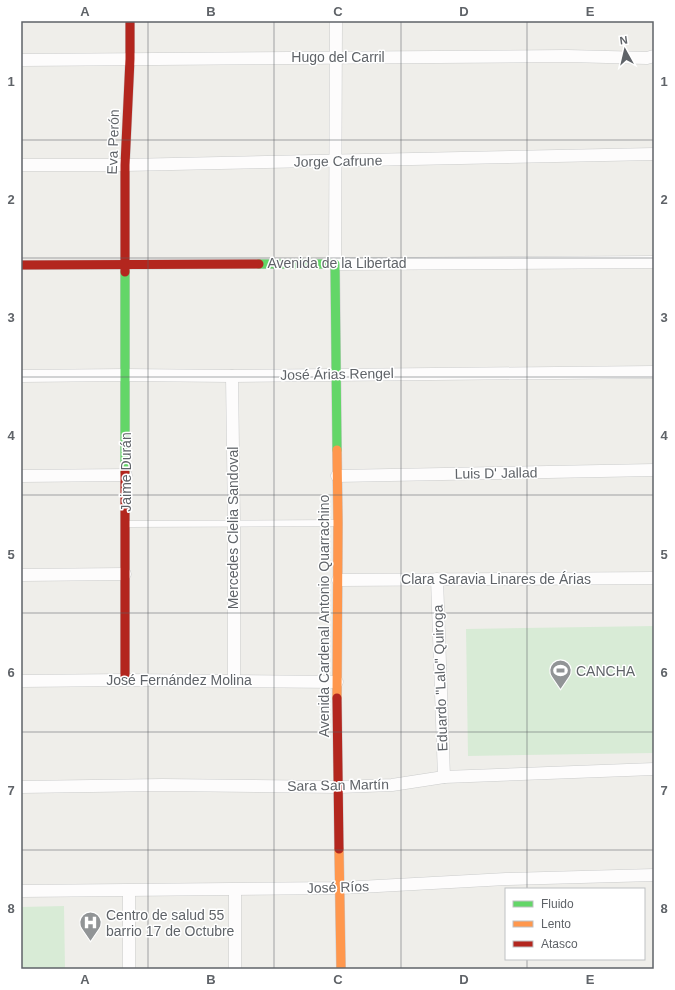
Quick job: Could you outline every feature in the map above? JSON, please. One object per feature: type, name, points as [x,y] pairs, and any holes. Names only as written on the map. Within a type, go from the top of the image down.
[{"type":"street","name":"Eva Perón","points":[[126,264],[126,165],[130,21]]},
{"type":"street","points":[[334,264],[337,57],[336,21]]},
{"type":"street","name":"Hugo del Carril","points":[[21,60],[566,56],[647,58],[654,56]]},
{"type":"street","name":"Jorge Cafrune","points":[[21,165],[335,162],[654,154]]},
{"type":"street","name":"Avenida de la Libertad","points":[[21,265],[654,262]]},
{"type":"street","name":"Jaime Durán","points":[[125,680],[126,264]]},
{"type":"street","name":"Avenida Cardenal Antonio Quarrachino","points":[[334,264],[338,523],[337,682],[341,969]]},
{"type":"street","name":"José Árias Rengel","points":[[21,376],[232,376],[654,372]]},
{"type":"street","name":"Mercedes Clelia Sandoval","points":[[232,376],[234,680]]},
{"type":"street","name":"Luis D' Jallad","points":[[337,476],[654,470]]},
{"type":"street","points":[[21,476],[126,475]]},
{"type":"street","points":[[21,575],[125,574]]},
{"type":"street","name":"Clara Saravia Linares de Árias","points":[[338,580],[654,578]]},
{"type":"street","name":"Eduardo \"Lalo\" Quiroga","points":[[437,579],[444,777]]},
{"type":"street","name":"José Fernández Molina","points":[[21,681],[234,680],[337,682]]},
{"type":"street","name":"Sara San Martín","points":[[21,787],[162,785],[339,787],[392,785],[444,777],[654,769]]},
{"type":"street","name":"José Ríos","points":[[21,891],[341,888],[506,879],[654,875]]},
{"type":"street","points":[[234,969],[235,890]]},
{"type":"street","points":[[129,891],[129,969]]},
{"type":"lane","points":[[126,524],[338,523]]},
{"type":"green space","name":"CANCHA","points":[[654,626],[654,753],[468,756],[466,629]]},
{"type":"green space","points":[[64,906],[65,969],[21,969],[21,907]]},
{"type":"traffic: fast","points":[[259,264],[335,264],[337,450]]},
{"type":"traffic: fast","points":[[125,272],[125,472]]},
{"type":"traffic: slow","points":[[337,450],[337,698]]},
{"type":"traffic: slow","points":[[339,849],[341,969]]},
{"type":"traffic: jam","points":[[125,272],[125,165],[130,59],[130,21]]},
{"type":"traffic: jam","points":[[21,265],[259,264]]},
{"type":"traffic: jam","points":[[125,472],[125,680]]},
{"type":"traffic: jam","points":[[337,698],[339,849]]},
{"type":"place","name":"CANCHA","points":[[560,690]]},
{"type":"place","name":"Centro de salud 55 barrio 17 de Octubre","points":[[90,942]]}]
